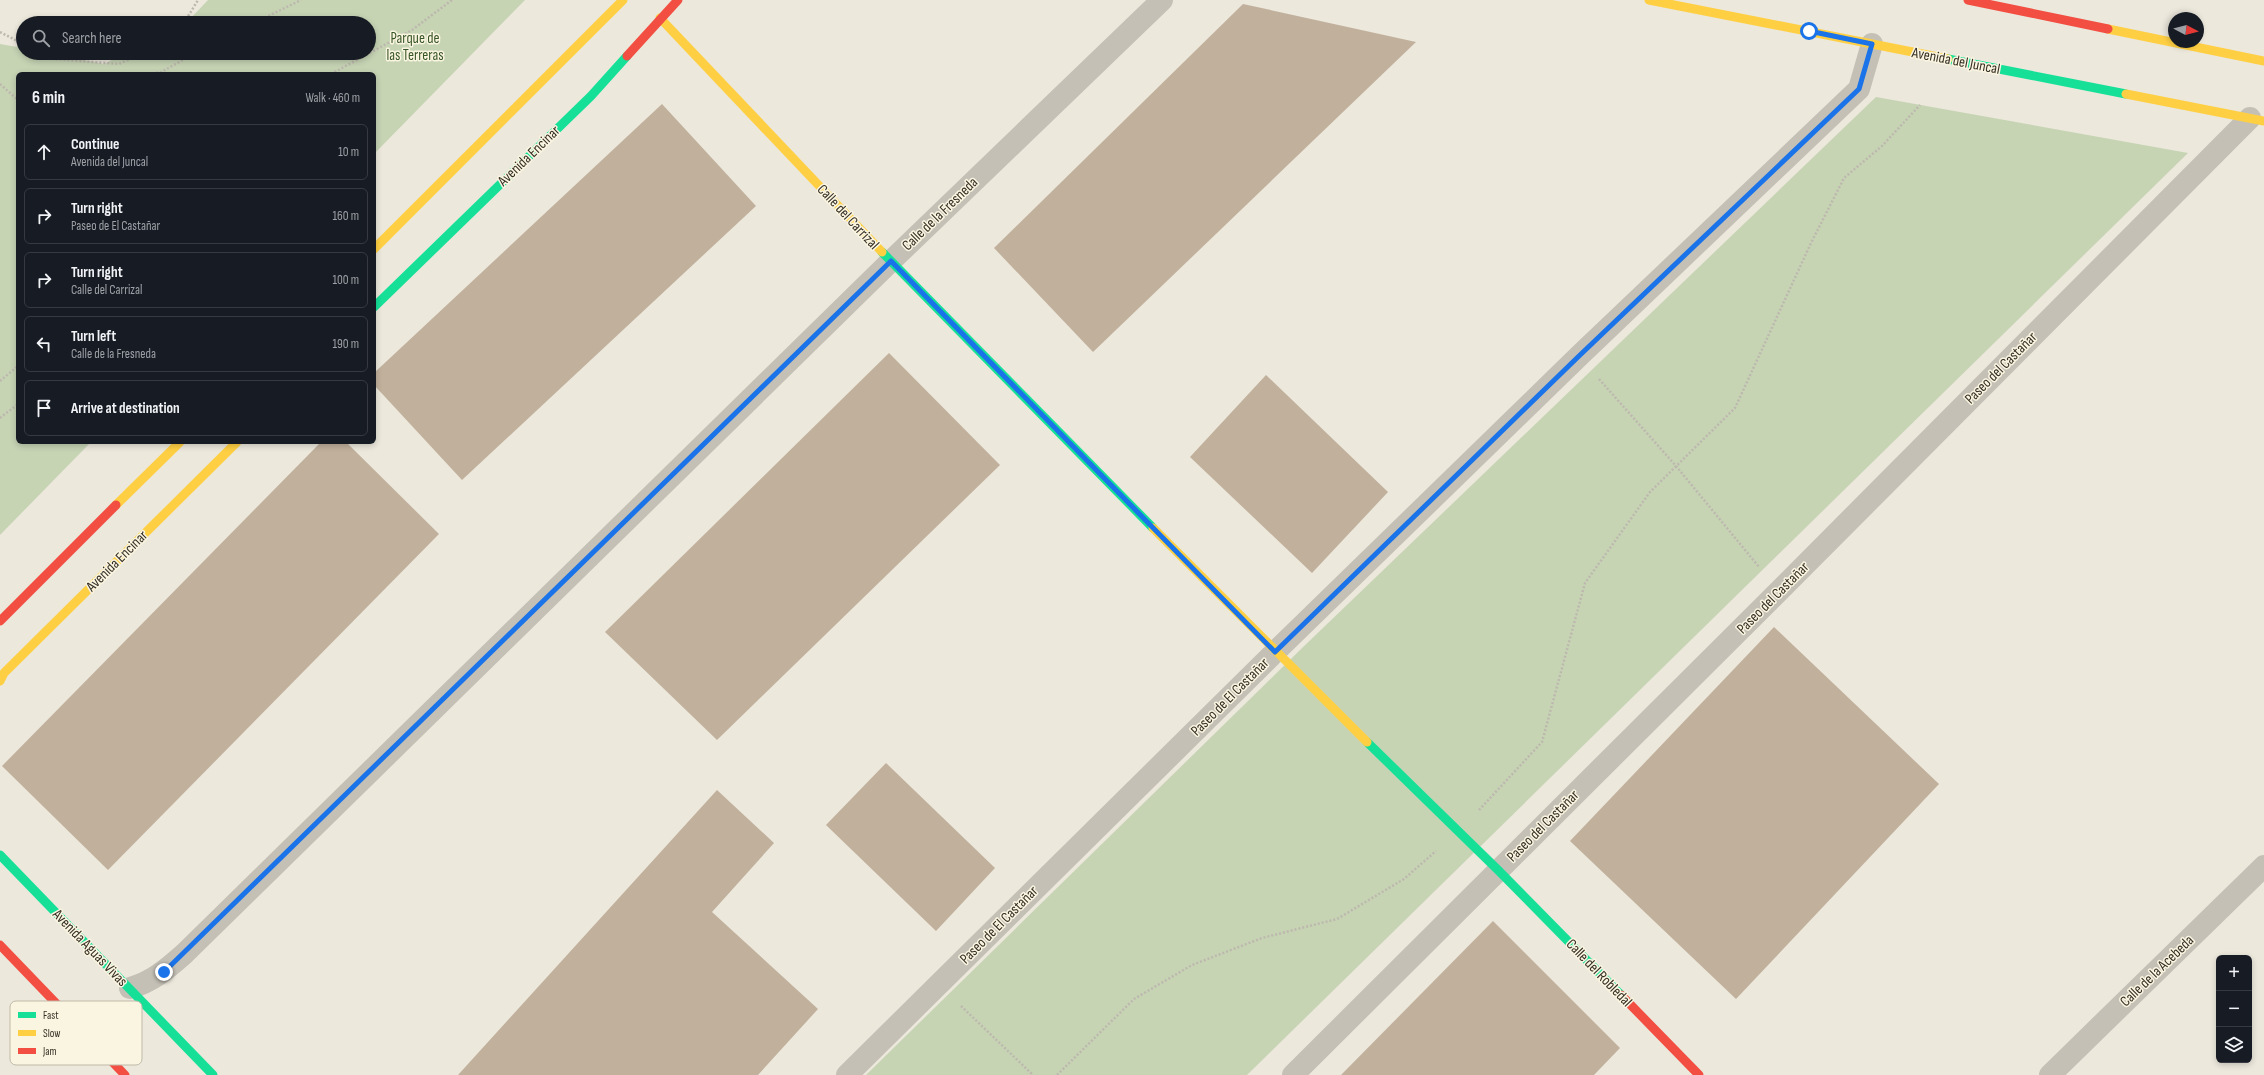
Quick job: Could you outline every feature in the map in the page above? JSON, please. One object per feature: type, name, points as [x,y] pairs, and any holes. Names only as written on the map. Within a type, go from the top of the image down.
[{"type":"street","points":[[376,247],[623,0]]},
{"type":"street","name":"Avenida Encinar","points":[[376,305],[591,96],[660,18],[678,0]]},
{"type":"street","name":"Calle de la Fresneda","points":[[130,988],[146,983],[164,972],[184,954],[891,261],[1162,0]]},
{"type":"street","name":"Avenida del Juncal","points":[[1649,0],[2257,119]]},
{"type":"street","points":[[1968,0],[2264,61]]},
{"type":"street","name":"Calle del Carrizal","points":[[660,18],[891,261],[1275,652],[1459,831]]},
{"type":"street","name":"Paseo de El Castañar","points":[[847,1075],[1275,652],[1579,356],[1859,89],[1872,44]]},
{"type":"street","name":"Paseo del Castañar","points":[[1293,1075],[1779,591],[2257,119]]},
{"type":"street","points":[[0,621],[178,444]]},
{"type":"street","name":"Avenida Encinar","points":[[0,681],[4,674],[235,444]]},
{"type":"street","name":"Calle del Robledal","points":[[1459,831],[1699,1075]]},
{"type":"street","name":"Avenida Aguas Vivas","points":[[0,855],[214,1075]]},
{"type":"street","name":"Calle de la Acebeda","points":[[2050,1075],[2264,866]]},
{"type":"street","points":[[0,945],[54,1001]]},
{"type":"street","points":[[115,1065],[125,1075]]},
{"type":"path","points":[[188,16],[198,0]]},
{"type":"path","points":[[268,16],[301,0]]},
{"type":"path","points":[[376,50],[412,30],[452,0]]},
{"type":"path","points":[[0,32],[16,40]]},
{"type":"path","points":[[65,60],[119,64],[128,60]]},
{"type":"path","points":[[162,72],[183,60]]},
{"type":"path","points":[[335,72],[357,60]]},
{"type":"path","points":[[0,84],[16,97]]},
{"type":"path","points":[[1057,1075],[1134,999],[1192,965],[1262,938],[1337,919],[1404,879],[1459,831],[1542,742],[1585,583],[1650,492],[1735,408],[1810,243],[1844,178],[1882,146],[1920,105]]},
{"type":"path","points":[[1579,356],[1676,466],[1779,591]]},
{"type":"path","points":[[0,381],[16,368]]},
{"type":"path","points":[[0,418],[16,406]]},
{"type":"path","points":[[939,984],[1033,1075]]},
{"type":"green space","name":"Parque de las Terreras","points":[[208,0],[525,0],[376,152],[376,72],[16,72],[16,444],[89,444],[0,535],[0,44],[16,47],[16,60],[84,60],[104,64],[112,60],[376,60],[376,16],[193,16]]},
{"type":"green space","points":[[1876,97],[2188,153],[1247,1075],[866,1075],[1300,650]]},
{"type":"building","points":[[1243,4],[1416,42],[1093,352],[994,248]]},
{"type":"building","points":[[662,104],[756,206],[462,480],[376,387],[376,371]]},
{"type":"building","points":[[889,353],[1000,465],[717,740],[605,632]]},
{"type":"building","points":[[1266,375],[1388,492],[1312,573],[1190,457]]},
{"type":"building","points":[[319,444],[348,444],[439,534],[108,870],[2,766]]},
{"type":"building","points":[[1774,627],[1939,784],[1736,999],[1570,841]]},
{"type":"building","points":[[886,763],[995,868],[936,931],[826,825]]},
{"type":"building","points":[[717,790],[774,843],[712,912],[818,1009],[758,1075],[458,1075]]},
{"type":"building","points":[[1493,921],[1620,1048],[1594,1075],[1341,1075]]},
{"type":"traffic: fast","points":[[376,305],[591,96],[627,56]]},
{"type":"traffic: fast","points":[[1948,59],[2126,94]]},
{"type":"traffic: fast","points":[[882,252],[1153,528]]},
{"type":"traffic: fast","points":[[1367,742],[1499,871],[1621,995]]},
{"type":"traffic: fast","points":[[0,855],[141,1001]]},
{"type":"traffic: fast","points":[[142,1002],[213,1075]]},
{"type":"traffic: slow","points":[[376,247],[623,0]]},
{"type":"traffic: slow","points":[[1649,0],[1948,59]]},
{"type":"traffic: slow","points":[[660,18],[882,252]]},
{"type":"traffic: slow","points":[[2108,29],[2264,61]]},
{"type":"traffic: slow","points":[[2126,94],[2264,121]]},
{"type":"traffic: slow","points":[[116,505],[178,444]]},
{"type":"traffic: slow","points":[[0,681],[4,673],[235,444]]},
{"type":"traffic: slow","points":[[1153,528],[1367,742]]},
{"type":"traffic: jam","points":[[627,56],[678,0]]},
{"type":"traffic: jam","points":[[1968,0],[2108,29]]},
{"type":"traffic: jam","points":[[0,621],[116,505]]},
{"type":"traffic: jam","points":[[0,945],[54,1001]]},
{"type":"traffic: jam","points":[[1621,995],[1699,1075]]},
{"type":"traffic: jam","points":[[115,1065],[125,1075]]},
{"type":"route","points":[[164,972],[891,261],[1275,652],[1579,356],[1859,89],[1872,44],[1809,31]]}]
